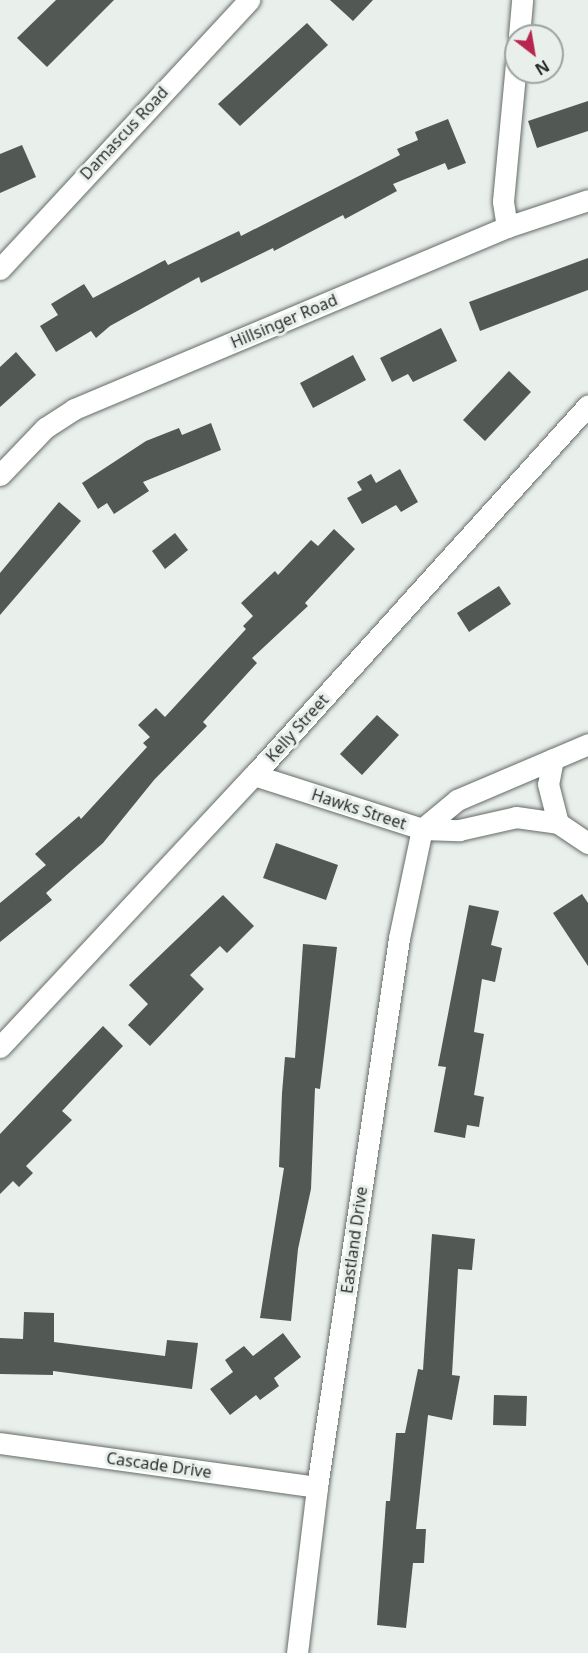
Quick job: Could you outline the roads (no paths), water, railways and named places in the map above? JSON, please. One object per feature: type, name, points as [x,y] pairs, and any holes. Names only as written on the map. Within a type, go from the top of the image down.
[{"type":"street","name":"Damascus Road","points":[[0,268],[249,0]]},
{"type":"street","points":[[520,24],[522,0]]},
{"type":"street","points":[[507,227],[503,201],[514,84]]},
{"type":"street","name":"Hillsinger Road","points":[[0,475],[45,428],[74,409],[507,227],[588,200]]},
{"type":"street","name":"Kelly Street","points":[[0,1047],[254,775],[588,405]]},
{"type":"street","name":"Hawks Street","points":[[254,775],[422,829],[457,800],[588,744]]},
{"type":"street","points":[[553,759],[548,784],[558,823]]},
{"type":"street","points":[[422,829],[459,830],[516,817],[558,823],[588,843]]},
{"type":"street","name":"Eastland Drive","points":[[297,1653],[317,1487],[399,938],[422,829]]},
{"type":"street","name":"Cascade Drive","points":[[0,1443],[317,1487]]}]
